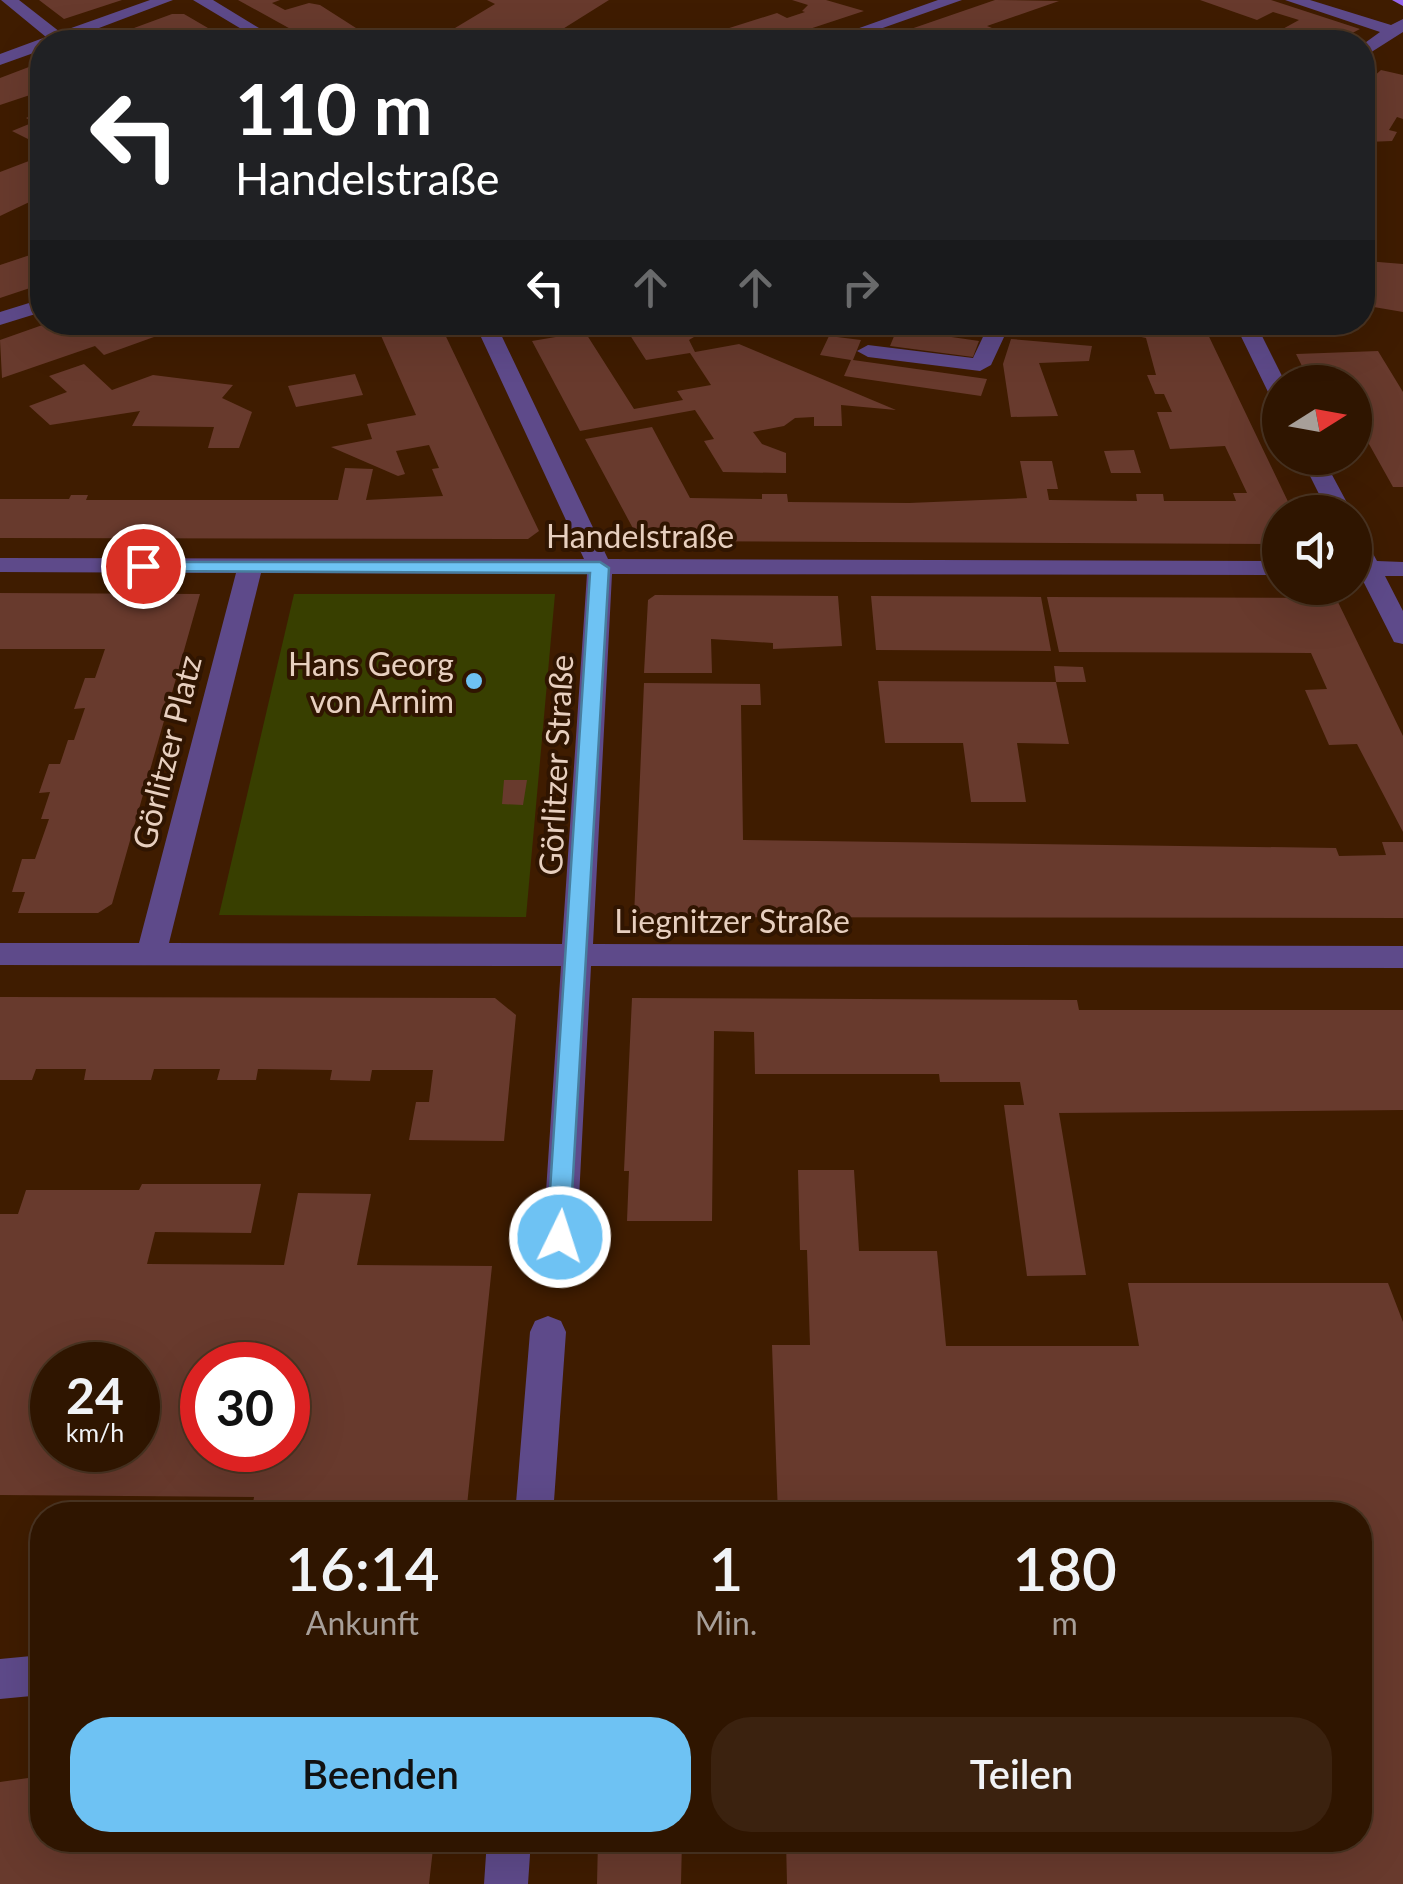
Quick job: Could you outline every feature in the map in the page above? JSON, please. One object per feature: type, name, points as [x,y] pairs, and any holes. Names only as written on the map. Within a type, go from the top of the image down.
[{"type":"street","points":[[8,0],[37,30]]},
{"type":"street","points":[[82,30],[165,0]]},
{"type":"street","points":[[202,0],[253,30]]},
{"type":"street","points":[[864,30],[954,0]]},
{"type":"street","points":[[1294,0],[1398,27]]},
{"type":"street","points":[[891,4],[918,12]]},
{"type":"street","points":[[1375,44],[1398,27]]},
{"type":"street","points":[[0,60],[30,49]]},
{"type":"street","points":[[0,319],[30,309]]},
{"type":"street","name":"Görlitzer Straße","points":[[490,335],[600,568],[560,1237]]},
{"type":"street","points":[[868,351],[980,365],[995,335]]},
{"type":"street","points":[[1250,335],[1266,365]]},
{"type":"street","name":"Handelstraße","points":[[0,565],[1262,568]]},
{"type":"street","name":"Görlitzer Platz","points":[[151,955],[250,567]]},
{"type":"street","points":[[1372,568],[1403,568]]},
{"type":"street","points":[[1372,585],[1403,636]]},
{"type":"street","name":"Liegnitzer Straße","points":[[0,954],[1403,956]]},
{"type":"street","points":[[535,1502],[548,1332]]},
{"type":"street","points":[[0,1679],[30,1676]]},
{"type":"street","points":[[506,1884],[508,1852]]},
{"type":"green space","points":[[294,594],[555,594],[526,917],[219,915]]},
{"type":"building","points":[[39,0],[122,0],[64,19]]},
{"type":"building","points":[[238,0],[280,0],[272,3],[285,10],[309,3],[320,5],[363,30],[292,30]]},
{"type":"building","points":[[487,0],[609,0],[561,30],[452,30],[495,4]]},
{"type":"building","points":[[792,0],[826,0],[864,11],[806,30],[723,30],[777,13],[787,18],[805,12],[802,11],[808,5]]},
{"type":"building","points":[[995,0],[1059,1],[987,26],[997,30],[908,30]]},
{"type":"building","points":[[1200,0],[1271,0],[1360,29],[1281,30],[1299,20],[1273,12],[1257,20]]},
{"type":"building","points":[[172,14],[184,14],[211,30],[129,30]]},
{"type":"building","points":[[30,67],[30,95],[0,105],[0,78]]},
{"type":"building","points":[[1381,70],[1403,75],[1403,119],[1397,117],[1389,130],[1397,132],[1392,141],[1375,142],[1375,75]]},
{"type":"building","points":[[30,124],[30,140],[12,131]]},
{"type":"building","points":[[30,161],[30,202],[0,216],[0,172]]},
{"type":"building","points":[[30,255],[30,288],[0,298],[0,265]]},
{"type":"building","points":[[1375,262],[1403,264],[1403,312],[1375,307]]},
{"type":"building","points":[[30,329],[30,335],[159,335],[104,355],[95,346],[2,378],[0,340]]},
{"type":"building","points":[[381,335],[445,335],[539,531],[528,539],[0,538],[0,499],[69,499],[71,495],[88,495],[86,500],[338,500],[345,468],[373,469],[366,500],[443,496],[432,469],[439,468],[429,445],[396,451],[405,474],[398,476],[331,447],[372,439],[367,424],[416,415]]},
{"type":"building","points":[[587,335],[634,409],[683,400],[677,391],[711,385],[690,353],[646,360],[630,335],[697,335],[689,340],[695,352],[739,344],[896,410],[841,405],[842,426],[814,426],[814,417],[795,418],[784,426],[753,432],[762,444],[786,453],[786,473],[723,472],[704,441],[714,439],[695,410],[580,431],[532,341]]},
{"type":"building","points":[[895,335],[938,335],[979,341],[973,357],[890,346]]},
{"type":"building","points":[[1132,335],[1208,335],[1262,447],[1262,475],[1275,475],[1285,495],[1262,495],[1262,544],[649,541],[636,534],[585,439],[652,427],[690,498],[762,499],[762,494],[787,494],[788,502],[909,503],[1027,498],[1020,461],[1052,461],[1058,489],[1047,489],[1049,500],[1137,501],[1136,494],[1163,494],[1164,501],[1236,501],[1233,493],[1247,493],[1225,446],[1170,449],[1157,412],[1172,412],[1164,394],[1155,394],[1147,375],[1156,375],[1146,338]]},
{"type":"building","points":[[829,336],[861,340],[853,360],[987,379],[981,396],[844,376],[851,360],[820,355]]},
{"type":"building","points":[[1011,339],[1092,346],[1089,361],[1039,363],[1058,416],[1011,417],[1003,364]]},
{"type":"building","points":[[1378,351],[1403,392],[1403,487],[1393,487],[1372,449],[1372,365],[1302,365],[1296,354]]},
{"type":"building","points":[[84,364],[112,390],[153,375],[233,385],[222,398],[252,412],[239,448],[208,448],[214,427],[132,426],[140,411],[50,425],[29,406],[67,392],[49,376]]},
{"type":"building","points":[[355,374],[363,395],[296,407],[288,386]]},
{"type":"building","points":[[1134,450],[1141,473],[1111,473],[1104,451]]},
{"type":"building","points":[[0,593],[200,594],[112,904],[98,913],[18,913],[25,892],[12,892],[22,859],[35,859],[49,819],[41,819],[50,792],[39,793],[49,764],[60,764],[68,740],[74,740],[85,708],[74,709],[85,678],[95,678],[105,649],[0,649]]},
{"type":"building","points":[[655,595],[838,596],[842,646],[773,649],[773,643],[711,639],[712,673],[644,673],[648,600]]},
{"type":"building","points":[[871,596],[1041,597],[1051,651],[876,650]]},
{"type":"building","points":[[1047,597],[1262,598],[1262,605],[1339,605],[1403,736],[1403,832],[1357,744],[1329,745],[1305,690],[1327,689],[1311,653],[1059,652]]},
{"type":"building","points":[[1054,666],[1083,667],[1086,682],[1056,682]]},
{"type":"building","points":[[878,681],[1056,682],[1069,744],[1017,743],[1026,802],[971,802],[963,743],[885,743]]},
{"type":"building","points":[[644,683],[760,684],[761,705],[741,705],[743,840],[1336,848],[1339,856],[1386,855],[1382,842],[1403,842],[1403,918],[634,917]]},
{"type":"building","points":[[504,780],[527,780],[523,805],[502,804]]},
{"type":"building","points":[[0,997],[495,998],[516,1015],[504,1141],[409,1140],[416,1102],[429,1102],[433,1070],[372,1070],[370,1081],[330,1080],[332,1070],[258,1069],[256,1080],[217,1080],[220,1069],[154,1069],[151,1080],[84,1080],[86,1069],[36,1069],[32,1080],[0,1080]]},
{"type":"building","points":[[632,998],[1077,1000],[1079,1010],[1403,1010],[1403,1110],[1059,1113],[1086,1275],[1027,1276],[1004,1105],[1024,1105],[1020,1082],[940,1082],[939,1074],[755,1074],[754,1032],[714,1031],[712,1221],[627,1221],[629,1171],[624,1171]]},
{"type":"building","points":[[798,1170],[854,1170],[859,1251],[937,1251],[946,1346],[1139,1346],[1128,1283],[1388,1283],[1403,1322],[1403,1884],[787,1884],[786,1852],[1372,1852],[1372,1502],[778,1502],[772,1345],[810,1345],[807,1250],[800,1250]]},
{"type":"building","points":[[142,1184],[261,1184],[251,1233],[155,1232],[147,1264],[284,1265],[298,1193],[371,1194],[357,1265],[492,1266],[467,1502],[253,1502],[254,1497],[0,1495],[0,1214],[18,1214],[26,1190],[139,1190]]},
{"type":"building","points":[[30,1778],[30,1852],[433,1852],[429,1884],[0,1884],[0,1782]]},
{"type":"building","points":[[598,1852],[682,1852],[681,1884],[597,1884]]},
{"type":"place","name":"Hans Georg von Arnim","points":[[474,681]]},
{"type":"route","points":[[143,566],[600,568],[560,1237]]}]
